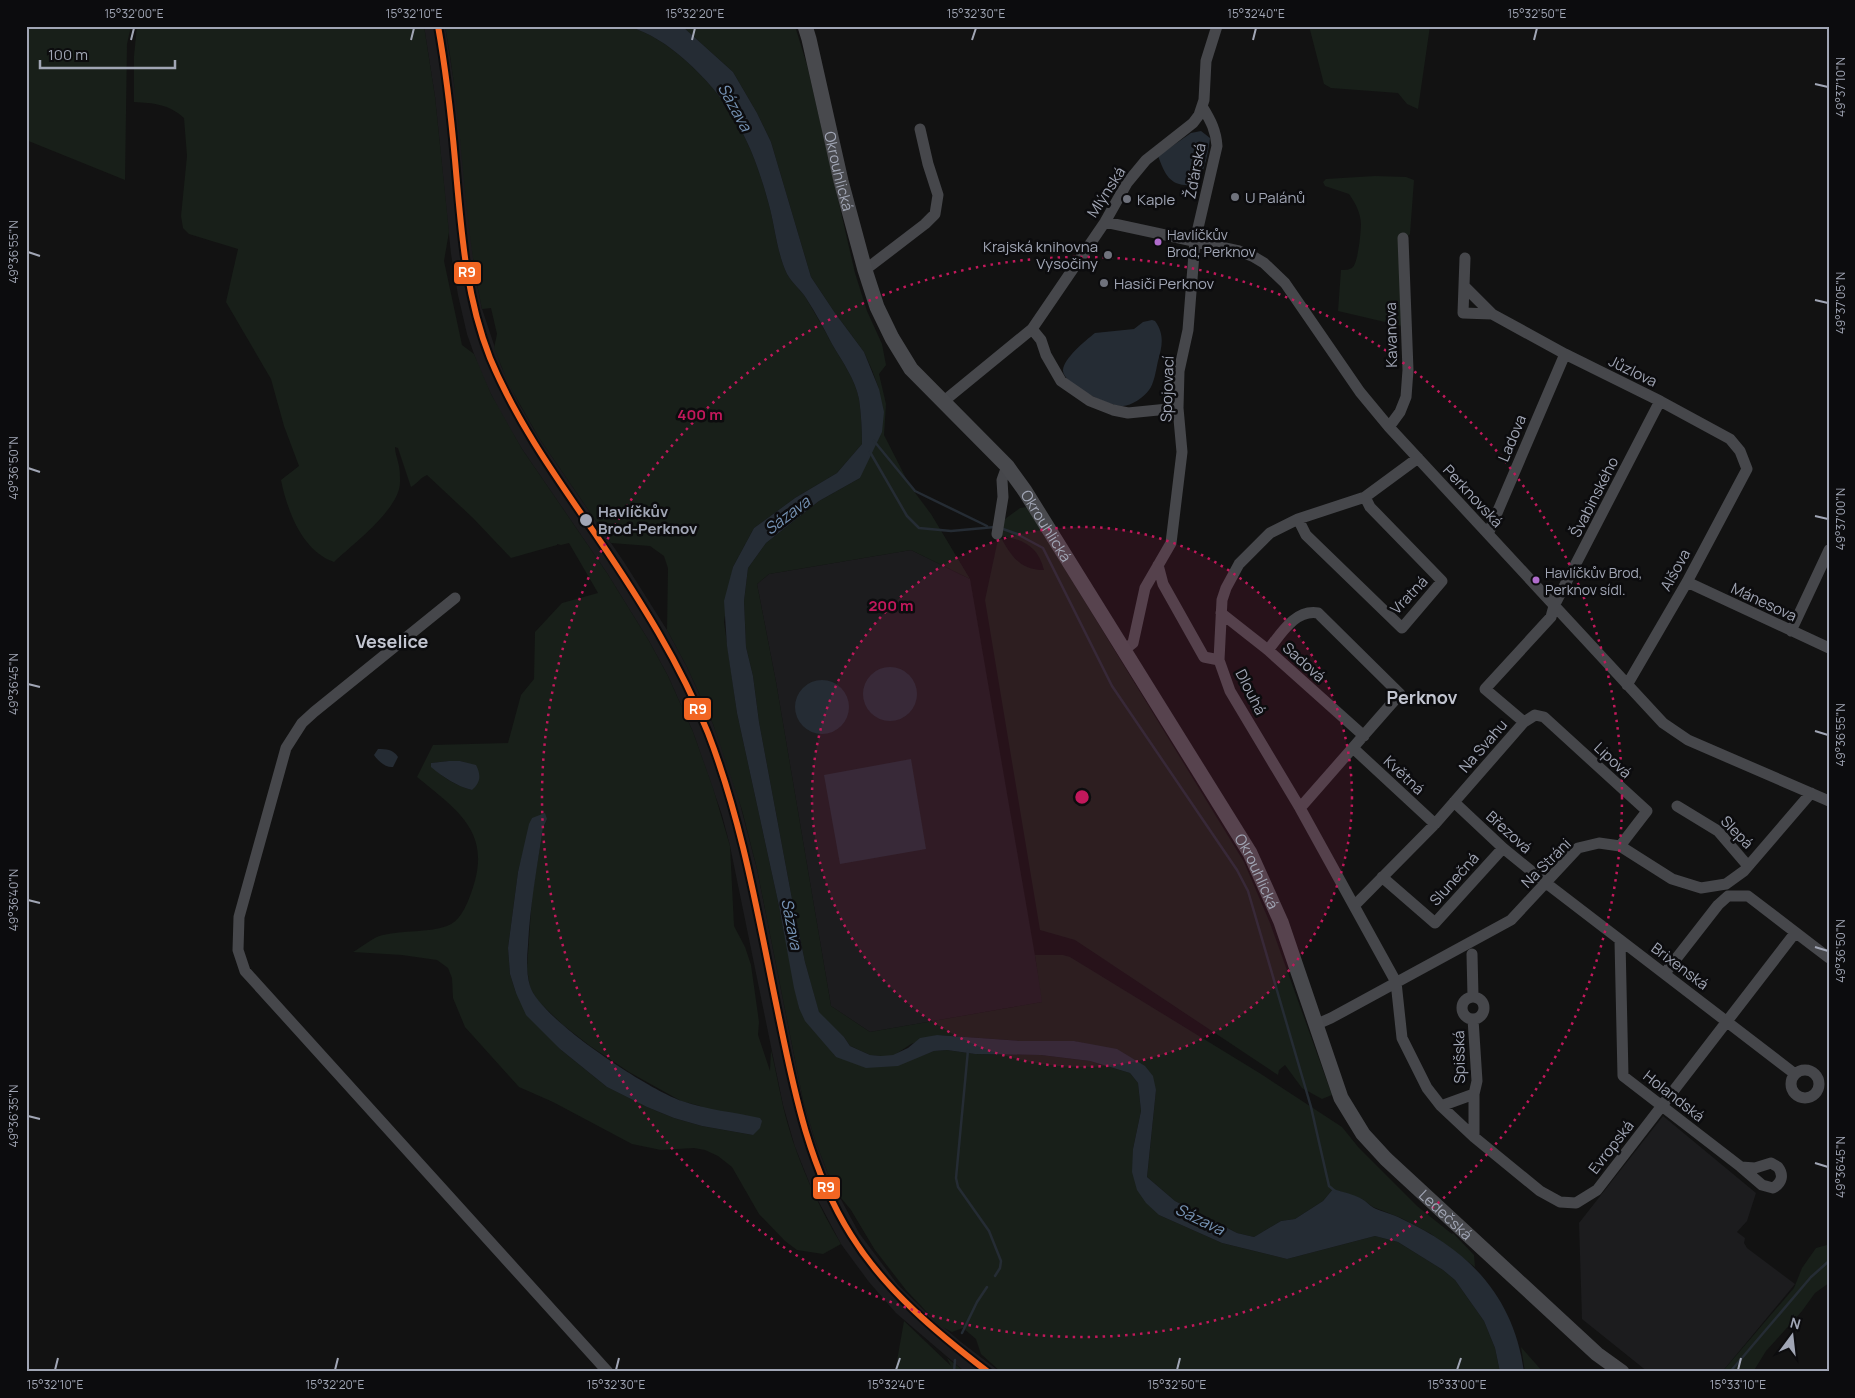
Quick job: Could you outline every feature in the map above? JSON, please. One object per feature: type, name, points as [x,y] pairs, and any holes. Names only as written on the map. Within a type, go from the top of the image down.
[{"type":"main road","name":"Okrouhlická","points":[[804,26],[809,39],[840,181],[865,270],[878,307],[892,338],[911,369],[1007,466],[1025,491],[1250,853],[1280,922],[1315,1025]]},
{"type":"main road","name":"Ledečská","points":[[1315,1025],[1341,1098],[1363,1134],[1386,1158],[1597,1354],[1622,1372]]},
{"type":"street","points":[[1202,108],[1206,61],[1217,26]]},
{"type":"street","name":"Mlýnská","points":[[944,401],[1032,329],[1104,222],[1126,183],[1146,160],[1193,123],[1202,108]]},
{"type":"street","name":"Žďárská","points":[[1195,241],[1217,146],[1212,122],[1202,108]]},
{"type":"street","points":[[865,270],[925,224],[935,214],[938,195],[920,129]]},
{"type":"street","name":"Perknovská","points":[[1104,222],[1248,254],[1264,263],[1285,283],[1360,392],[1389,427],[1663,723],[1688,740],[1829,801]]},
{"type":"street","name":"Kavanova","points":[[1389,427],[1400,412],[1406,398],[1408,370],[1403,238]]},
{"type":"street","name":"Spojovací","points":[[1123,651],[1133,643],[1145,588],[1171,543],[1182,452],[1178,408],[1179,371],[1188,330],[1195,241]]},
{"type":"street","name":"Jůzlova","points":[[1465,258],[1463,313],[1492,314]]},
{"type":"street","name":"Jůzlova","points":[[1464,286],[1492,314],[1730,439],[1740,451],[1747,468]]},
{"type":"street","points":[[1032,329],[1041,340],[1046,355],[1061,381],[1090,401],[1113,410],[1128,413],[1178,408]]},
{"type":"street","name":"Ladova","points":[[1488,534],[1565,354]]},
{"type":"street","name":"Švabinského","points":[[1554,606],[1660,401]]},
{"type":"street","name":"Dlouhá","points":[[1396,982],[1300,808],[1230,691],[1219,660],[1222,600],[1226,588],[1239,564],[1270,533],[1298,518],[1365,497],[1418,458]]},
{"type":"street","points":[[997,534],[1003,498],[1002,480],[1007,466]]},
{"type":"street","name":"Alšova","points":[[1627,685],[1687,582],[1747,468]]},
{"type":"street","name":"Vratná","points":[[1298,518],[1306,535],[1402,628],[1442,581],[1370,507],[1365,497]]},
{"type":"street","points":[[1792,631],[1829,550]]},
{"type":"street","points":[[1158,565],[1163,584],[1204,657],[1219,660]]},
{"type":"street","name":"Mánesova","points":[[1687,582],[1829,648]]},
{"type":"street","points":[[455,598],[314,712],[294,734],[282,761],[240,917],[238,950],[245,971],[608,1372]]},
{"type":"street","name":"Na Svahu","points":[[1354,906],[1435,824],[1524,722],[1485,689],[1551,617],[1554,606]]},
{"type":"street","points":[[1268,650],[1297,617],[1309,612],[1318,613],[1400,694],[1300,808]]},
{"type":"street","name":"Sadová","points":[[1221,613],[1268,650],[1364,736]]},
{"type":"street","name":"Lipová","points":[[1524,722],[1535,715],[1544,717],[1647,811],[1620,846]]},
{"type":"street","name":"Květná","points":[[1354,748],[1435,824]]},
{"type":"street","name":"Na Stráni","points":[[1315,1025],[1511,920],[1578,848],[1599,842],[1620,846],[1672,879],[1701,888],[1726,884],[1748,866],[1810,793]]},
{"type":"street","name":"Březová","points":[[1454,802],[1503,848],[1546,883]]},
{"type":"street","name":"Slepá","points":[[1678,806],[1718,831],[1748,866]]},
{"type":"street","name":"Slunečná","points":[[1382,878],[1435,923],[1503,848]]},
{"type":"street","name":"Brixenská","points":[[1546,883],[1795,1074]]},
{"type":"street","points":[[1665,973],[1718,905],[1728,896],[1748,896],[1829,958]]},
{"type":"street","name":"Evropská","points":[[1396,982],[1402,1038],[1428,1088],[1441,1106],[1474,1137],[1540,1192],[1560,1202],[1576,1203],[1597,1190],[1795,933]]},
{"type":"street","name":"Holandská","points":[[1620,941],[1623,1076],[1741,1167]]},
{"type":"street","name":"Spišská","points":[[1472,954],[1473,996],[1465,999],[1462,1006],[1466,1016],[1473,1019],[1477,1081],[1474,1094],[1474,1137]]},
{"type":"street","name":"Spišská","points":[[1441,1106],[1474,1094]]},
{"type":"shaded area","points":[[26,26],[131,26],[127,44],[125,180],[26,140]]},
{"type":"shaded area","points":[[137,26],[424,26],[435,97],[449,232],[444,261],[462,345],[474,354],[491,394],[522,449],[607,573],[649,641],[668,676],[693,732],[713,788],[730,846],[734,926],[745,947],[751,965],[759,1022],[758,1035],[770,1071],[771,1050],[786,1116],[804,1171],[825,1216],[841,1244],[823,1254],[797,1250],[785,1241],[759,1214],[732,1167],[718,1156],[705,1150],[694,1148],[661,1150],[632,1144],[553,1102],[519,1087],[465,1027],[453,998],[452,978],[448,968],[437,960],[402,955],[353,952],[379,936],[399,932],[432,930],[451,924],[462,914],[476,875],[478,856],[475,841],[469,827],[459,814],[417,777],[433,745],[508,743],[521,695],[534,679],[535,632],[562,603],[598,593],[569,543],[557,544],[511,558],[473,518],[427,475],[411,487],[398,448],[395,447],[400,482],[398,492],[384,514],[334,562],[323,557],[313,549],[292,516],[281,480],[299,466],[284,426],[271,379],[226,302],[238,249],[189,234],[183,228],[181,216],[187,156],[184,118],[167,107],[134,102],[134,56]],"holes":[[[460,761],[476,766],[472,790],[448,780],[431,763]],[[532,818],[547,819],[543,828],[532,895],[527,969],[530,987],[537,1000],[563,1025],[629,1072],[681,1101],[700,1106],[753,1135],[702,1126],[674,1118],[607,1087],[560,1049],[516,993],[510,974],[508,948],[518,872]]]},
{"type":"shaded area","points":[[424,26],[445,26],[456,95],[475,274],[482,309],[501,366],[518,402],[539,438],[624,562],[667,630],[687,667],[713,724],[734,781],[757,869],[803,1100],[815,1140],[830,1179],[859,1233],[898,1285],[928,1314],[1000,1372],[965,1372],[896,1313],[869,1282],[841,1244],[811,1187],[795,1147],[783,1105],[722,815],[693,732],[668,676],[649,641],[607,573],[522,449],[500,412],[481,374],[467,334],[451,254],[435,97]]},
{"type":"shaded area","points":[[445,26],[627,26],[658,40],[685,60],[716,92],[739,125],[763,183],[776,240],[787,274],[806,298],[848,370],[854,384],[860,404],[862,444],[837,473],[795,498],[754,528],[733,567],[724,622],[737,713],[799,1008],[836,1057],[921,1056],[934,1051],[947,1050],[975,1054],[1041,1055],[1090,1061],[1130,1073],[1138,1083],[1141,1111],[1133,1149],[1159,1215],[1222,1243],[1287,1259],[1375,1236],[1398,1242],[1443,1270],[1455,1280],[1484,1321],[1495,1348],[1500,1372],[1001,1372],[981,1354],[976,1339],[963,1328],[952,1332],[940,1326],[906,1290],[875,1250],[851,1210],[837,1193],[815,1140],[803,1100],[757,869],[742,810],[713,724],[687,667],[667,630],[668,568],[664,556],[650,546],[611,543],[539,438],[509,385],[494,348],[497,334],[491,308],[482,309],[475,274],[456,97]]},
{"type":"shaded area","points":[[682,26],[795,26],[807,65],[855,273],[867,311],[882,344],[886,365],[879,374],[886,404],[884,435],[910,486],[931,514],[970,579],[911,550],[769,574],[757,584],[776,682],[831,1006],[870,1032],[1042,1002],[1035,955],[1063,955],[1070,957],[1261,1074],[1342,1127],[1359,1148],[1417,1206],[1453,1233],[1474,1255],[1475,1267],[1431,1234],[1401,1218],[1373,1207],[1362,1199],[1333,1189],[1323,1201],[1295,1219],[1281,1221],[1254,1237],[1237,1233],[1175,1201],[1147,1177],[1156,1090],[1087,1044],[1074,1041],[1020,1041],[937,1035],[911,1044],[893,1056],[870,1055],[850,1046],[844,1037],[819,1013],[805,962],[792,899],[759,722],[753,676],[746,647],[744,601],[748,568],[766,543],[819,501],[860,478],[879,389],[864,352],[811,277],[771,142],[757,113],[733,72]]},
{"type":"shaded area","points":[[1309,26],[1430,26],[1418,109],[1407,104],[1398,93],[1331,88],[1324,84]]},
{"type":"shaded area","points":[[1375,176],[1406,177],[1414,180],[1410,234],[1406,238],[1402,326],[1338,311],[1341,270],[1350,269],[1355,264],[1359,247],[1361,220],[1349,194],[1325,186],[1323,182],[1326,179]]},
{"type":"shaded area","points":[[1027,507],[1244,862],[1270,923],[1332,1095],[1322,1099],[1302,1088],[1285,1065],[1279,1070],[1278,1075],[1075,940],[1040,930],[985,600],[997,544],[1005,519],[1020,508]],"holes":[[[1000,536],[1016,539],[1034,549],[1044,570],[1022,565],[1012,556]]]},
{"type":"shaded area","points":[[911,550],[970,579],[1043,1002],[870,1032],[831,1006],[776,682],[757,584],[769,574]]},
{"type":"shaded area","points":[[1663,1116],[1756,1193],[1747,1221],[1737,1232],[1745,1238],[1744,1243],[1747,1248],[1795,1284],[1722,1372],[1648,1372],[1582,1319],[1579,1223]]},
{"type":"shaded area","points":[[1829,1241],[1829,1283],[1815,1293],[1802,1311],[1766,1351],[1753,1372],[1722,1372],[1794,1288],[1802,1268],[1816,1248],[1827,1245]]},
{"type":"shaded area","points":[[904,1321],[951,1366],[947,1358],[965,1372],[895,1372]]},
{"type":"shaded area","points":[[1521,1347],[1543,1372],[1525,1372]]},
{"type":"water","name":"Sázava","points":[[627,26],[682,26],[733,72],[757,113],[771,142],[811,277],[864,352],[879,389],[884,412],[882,432],[860,478],[819,501],[766,543],[748,568],[744,601],[746,647],[753,676],[759,722],[805,962],[819,1012],[844,1037],[850,1046],[870,1055],[893,1055],[908,1048],[920,1038],[937,1035],[1020,1041],[1074,1041],[1117,1049],[1145,1066],[1153,1076],[1156,1090],[1147,1177],[1175,1201],[1237,1233],[1254,1237],[1281,1221],[1295,1219],[1323,1201],[1333,1189],[1359,1197],[1374,1208],[1399,1217],[1448,1245],[1484,1279],[1499,1299],[1510,1321],[1519,1345],[1524,1372],[1500,1372],[1495,1348],[1484,1321],[1455,1280],[1443,1270],[1398,1242],[1375,1236],[1287,1259],[1222,1243],[1159,1215],[1146,1203],[1137,1190],[1132,1172],[1133,1149],[1141,1111],[1138,1083],[1130,1073],[1090,1061],[1041,1055],[975,1054],[947,1050],[934,1051],[898,1066],[866,1068],[836,1057],[805,1021],[799,1008],[794,988],[779,906],[737,713],[727,646],[724,601],[733,567],[754,528],[795,498],[837,473],[862,444],[859,399],[851,377],[817,315],[787,274],[763,183],[739,125],[716,92],[678,54],[651,36]]},
{"type":"water","points":[[1201,131],[1210,138],[1206,162],[1199,179],[1195,184],[1190,185],[1174,182],[1167,176],[1158,156],[1191,133]]},
{"type":"water","points":[[1155,321],[1160,331],[1161,350],[1151,387],[1137,401],[1123,406],[1108,403],[1078,388],[1065,376],[1063,370],[1067,360],[1095,333],[1134,329],[1143,322]]},
{"type":"water","points":[[890,667],[900,669],[909,675],[915,684],[917,694],[915,704],[909,713],[900,719],[890,721],[880,719],[871,713],[865,704],[863,694],[865,684],[871,675],[880,669]]},
{"type":"water","points":[[822,680],[832,682],[841,688],[847,697],[849,707],[847,717],[841,726],[832,732],[822,734],[812,732],[803,726],[797,717],[795,707],[797,697],[803,688],[812,682]]},
{"type":"water","points":[[378,749],[389,750],[396,754],[398,757],[393,767],[380,762],[374,755]]},
{"type":"water","points":[[911,759],[926,849],[840,864],[824,775]]},
{"type":"water","points":[[460,761],[476,765],[479,778],[472,790],[450,781],[431,767],[431,763]]},
{"type":"water","points":[[545,813],[547,819],[543,828],[534,886],[527,955],[527,971],[530,986],[538,1000],[553,1016],[597,1052],[666,1094],[701,1107],[760,1118],[762,1121],[760,1128],[753,1135],[702,1126],[674,1118],[607,1087],[560,1049],[526,1015],[510,974],[508,948],[518,872],[529,824],[532,818]]},
{"type":"waterway","points":[[874,441],[915,491],[987,526]]},
{"type":"waterway","points":[[870,452],[907,516],[919,528],[951,531],[995,527]]},
{"type":"waterway","points":[[1003,529],[1043,548],[1112,686],[1237,870],[1248,891],[1311,1107],[1329,1186],[1335,1191]]},
{"type":"waterway","points":[[968,1050],[956,1178],[958,1187],[989,1231],[1001,1261],[1000,1268],[995,1276]]},
{"type":"waterway","points":[[1730,1372],[1811,1277],[1829,1261]]},
{"type":"waterway","points":[[962,1333],[977,1302],[987,1287]]},
{"type":"waterway","points":[[954,1372],[955,1360]]},
{"type":"transit line","name":"R9","points":[[438,26],[450,110],[465,260],[475,310],[490,358],[525,428],[553,473],[614,561],[658,632],[685,682],[708,733],[740,834],[796,1096],[813,1154],[824,1182],[836,1209],[851,1235],[880,1274],[913,1310],[988,1372]]},
{"type":"place","name":"U Palánů","points":[[1235,197]]},
{"type":"place","name":"Kaple","points":[[1127,199]]},
{"type":"place","name":"Havlíčkův Brod, Perknov","points":[[1158,242]]},
{"type":"place","name":"Krajská knihovna Vysočiny","points":[[1108,255]]},
{"type":"place","name":"Hasiči Perknov","points":[[1104,283]]},
{"type":"place","name":"Havlíčkův Brod-Perknov","points":[[586,520]]},
{"type":"place","name":"Havlíčkův Brod, Perknov sídl.","points":[[1536,580]]},
{"type":"district","name":"Veselice","points":[[392,641]]},
{"type":"district","name":"Perknov","points":[[1422,697]]}]
